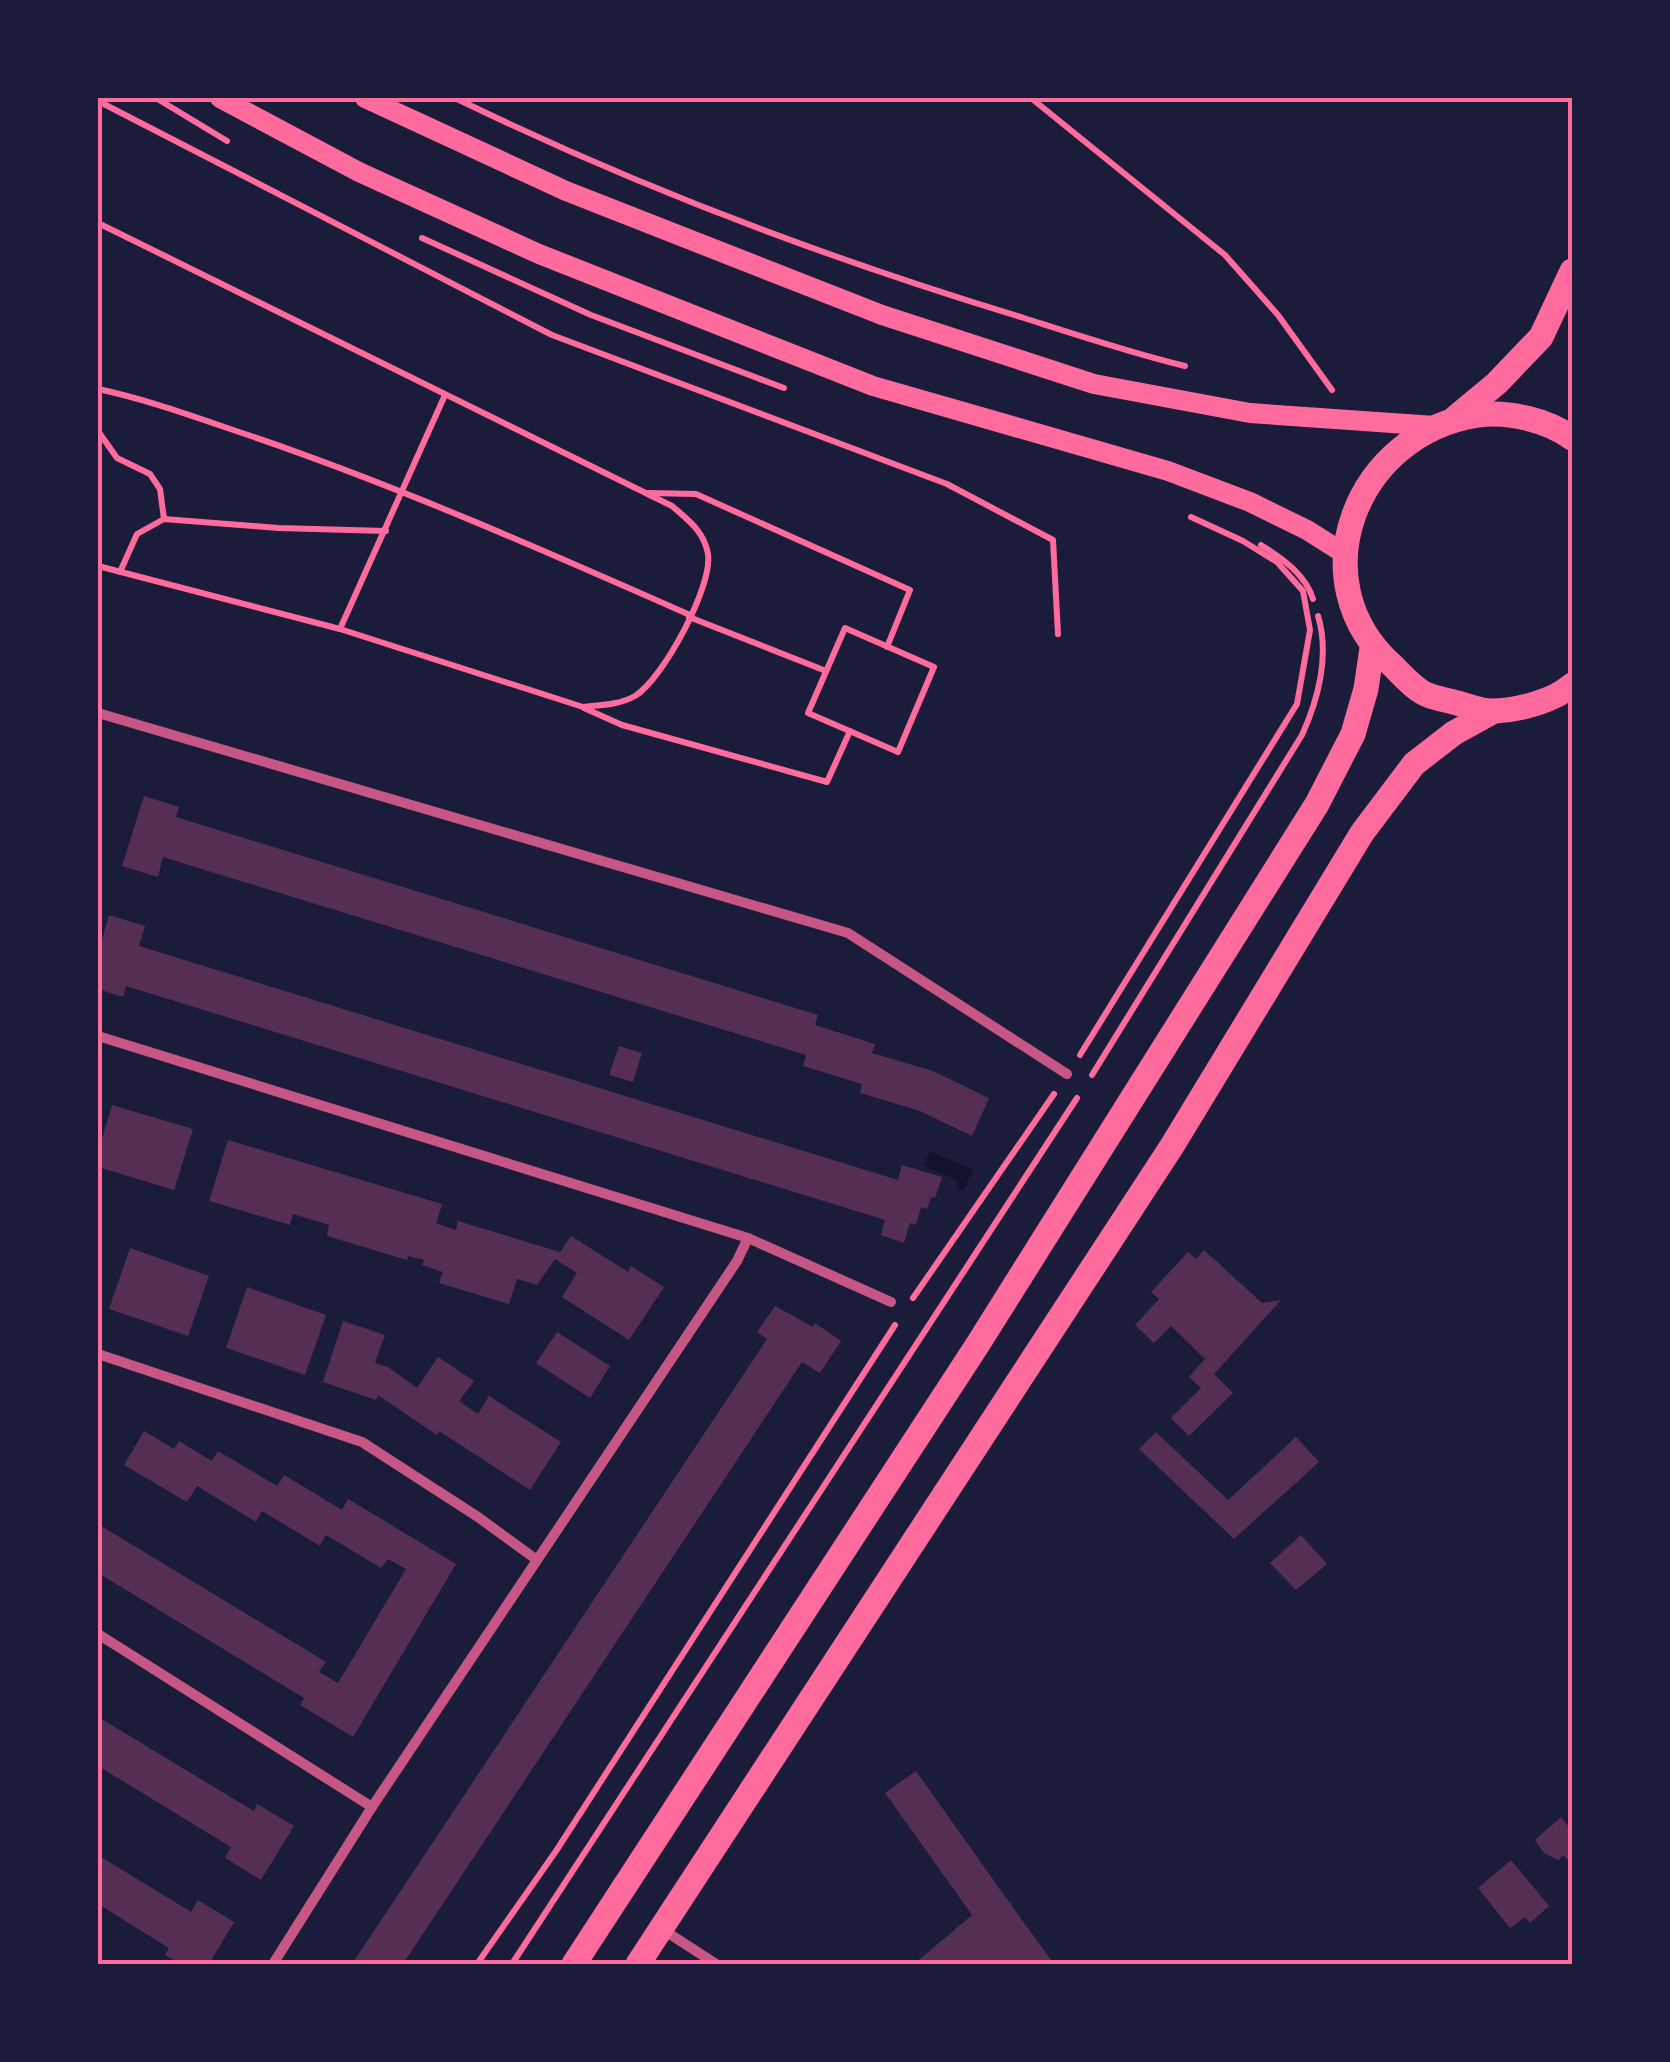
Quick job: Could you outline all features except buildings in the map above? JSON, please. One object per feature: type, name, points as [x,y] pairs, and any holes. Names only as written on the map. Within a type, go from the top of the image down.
[{"type":"main road","points":[[220,98],[359,172],[539,254],[873,386],[1184,478],[1250,502],[1308,530],[1345,554]]},
{"type":"main road","points":[[365,98],[566,192],[882,315],[1094,384],[1250,413],[1444,422],[1490,414],[1526,418],[1562,430],[1572,438]]},
{"type":"main road","points":[[1492,712],[1424,694],[1372,648],[1351,603],[1345,554],[1354,509],[1378,469],[1411,438],[1444,422],[1497,383],[1541,337],[1572,271]]},
{"type":"main road","points":[[574,1964],[978,1344],[1317,804],[1354,734],[1372,648]]},
{"type":"main road","points":[[638,1964],[1172,1146],[1362,833],[1414,764],[1454,732],[1492,712],[1568,694]]},
{"type":"street","points":[[98,712],[848,933],[1068,1074]]},
{"type":"street","points":[[98,1036],[748,1238],[891,1302]]},
{"type":"street","points":[[273,1964],[372,1806],[737,1261],[748,1238]]},
{"type":"street","points":[[98,1354],[362,1442],[537,1560]]},
{"type":"street","points":[[98,1634],[372,1806]]},
{"type":"street","points":[[662,1929],[716,1964]]},
{"type":"path","points":[[455,98],[656,189],[814,250],[936,292],[1187,367]]},
{"type":"path","points":[[1031,98],[1225,255],[1278,315],[1332,389],[1346,418]]},
{"type":"path","points":[[98,101],[552,335],[947,484],[1053,540],[1058,634]]},
{"type":"path","points":[[98,223],[672,506],[699,530],[708,556],[704,582],[689,618],[652,682],[618,704],[583,707]]},
{"type":"path","points":[[1318,388],[1332,389]]},
{"type":"path","points":[[98,389],[136,397],[330,463],[690,614],[689,618]]},
{"type":"path","points":[[340,629],[445,394]]},
{"type":"path","points":[[98,431],[117,458],[150,474],[160,489],[164,519]]},
{"type":"path","points":[[644,493],[696,494],[910,590],[887,646]]},
{"type":"path","points":[[478,1964],[565,1837],[906,1310],[1068,1074],[1296,704],[1310,630],[1303,591],[1278,562],[1191,517]]},
{"type":"path","points":[[120,572],[136,534],[164,519],[278,528],[386,530]]},
{"type":"path","points":[[98,566],[340,629],[583,707],[622,725],[827,782],[850,731]]},
{"type":"path","points":[[689,618],[826,671]]},
{"type":"path","points":[[845,628],[934,667],[898,752],[808,714],[826,671],[845,628]]},
{"type":"shaded area","points":[[930,1151],[973,1170],[963,1191],[957,1188],[956,1180],[924,1165]]}]
